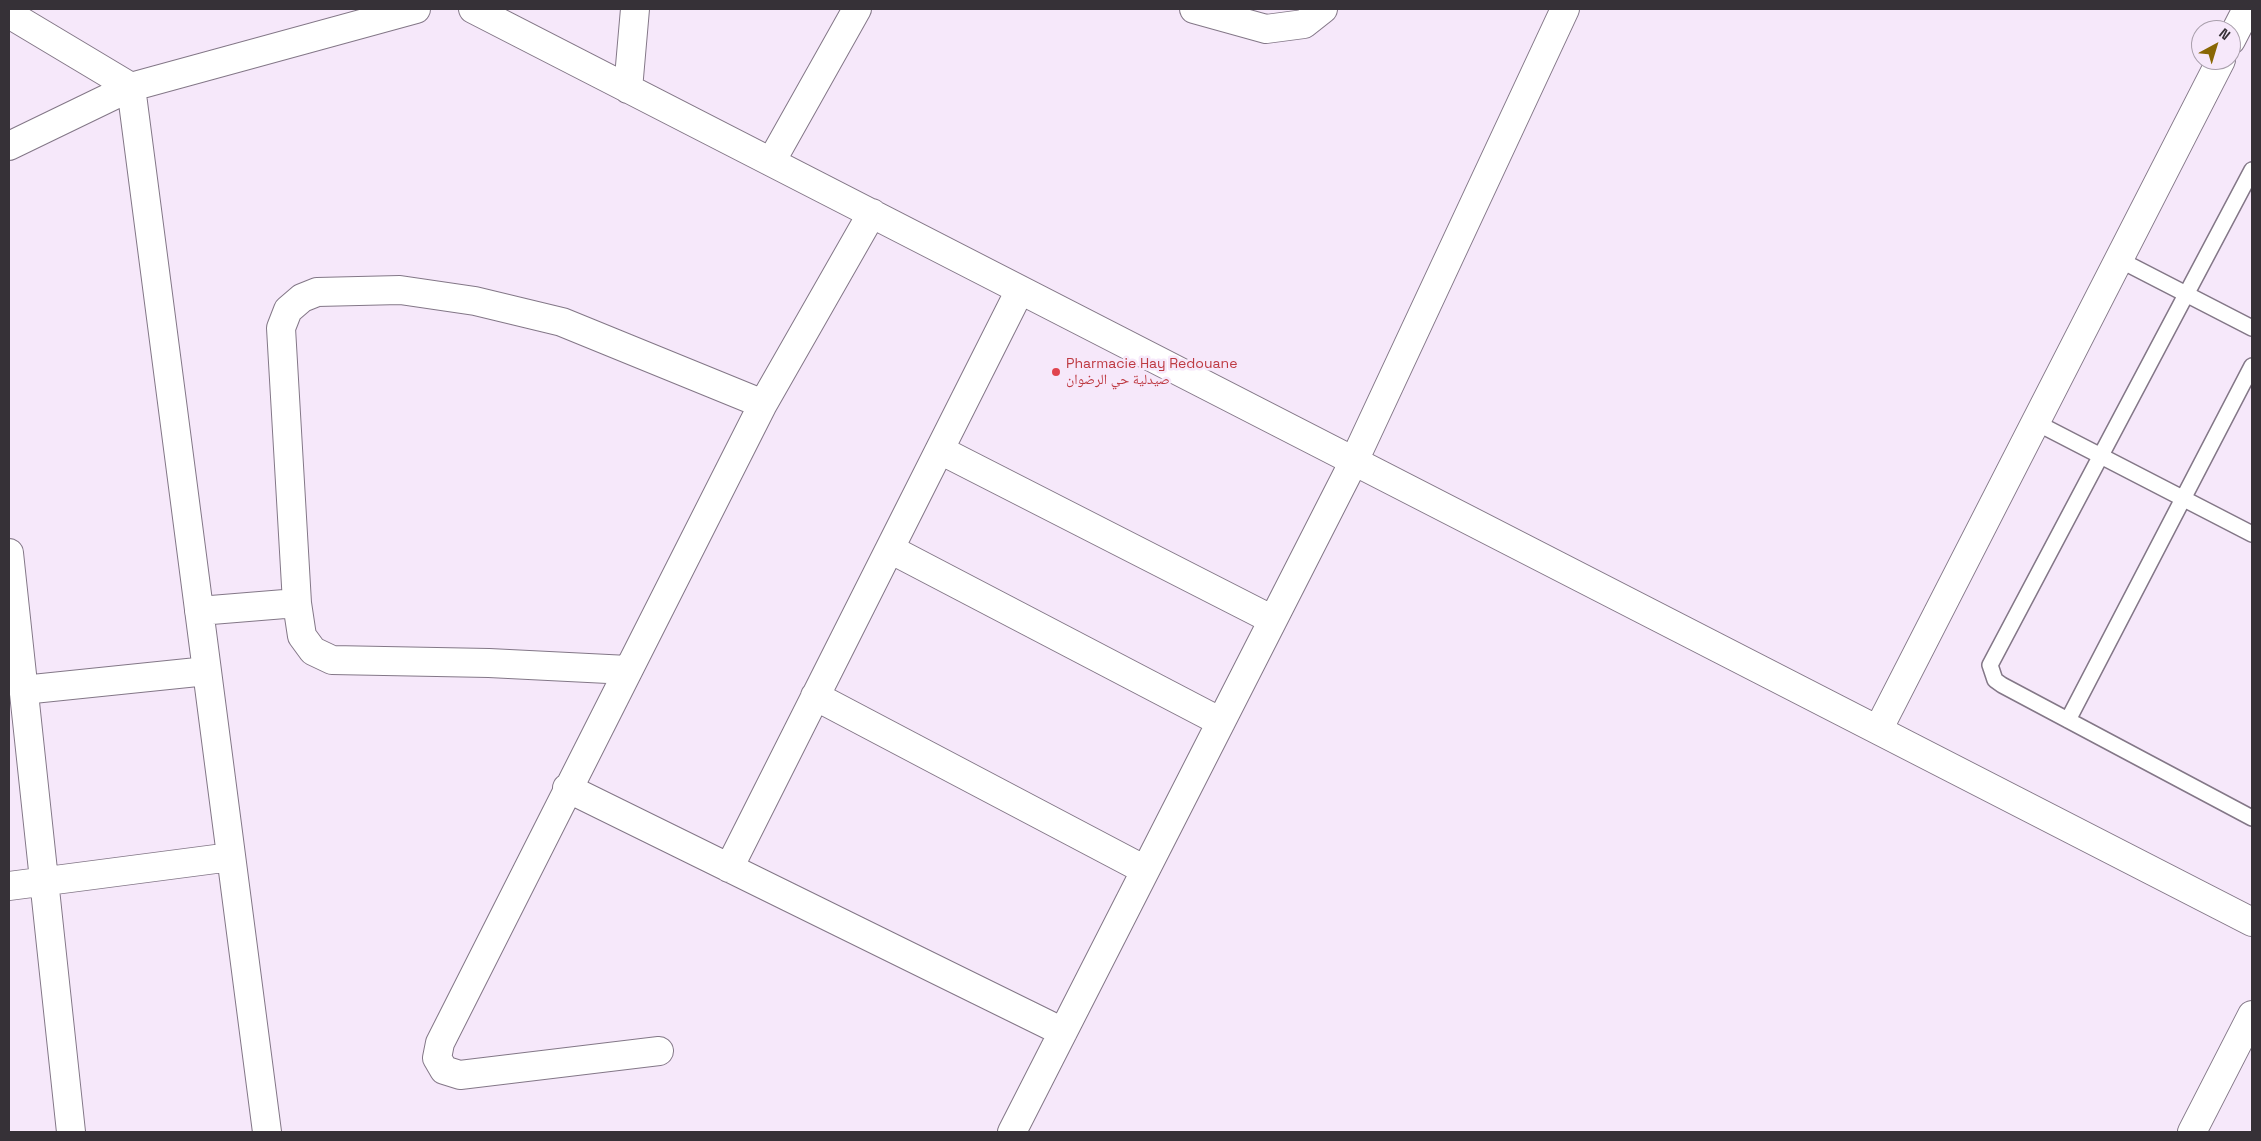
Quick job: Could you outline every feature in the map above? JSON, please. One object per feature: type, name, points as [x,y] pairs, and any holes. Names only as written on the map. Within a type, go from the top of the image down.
[{"type":"street","points":[[9,146],[131,87],[416,9]]},
{"type":"street","points":[[473,9],[2252,922]]},
{"type":"street","points":[[628,88],[635,9]]},
{"type":"street","points":[[771,162],[857,9]]},
{"type":"street","points":[[1194,9],[1266,29],[1304,24],[1323,9]]},
{"type":"street","points":[[1012,1132],[1354,461],[1565,9]]},
{"type":"street","points":[[2241,21],[2247,9]]},
{"type":"street","points":[[9,14],[131,87]]},
{"type":"street","points":[[1878,730],[2215,70]]},
{"type":"street","points":[[131,87],[267,1132]]},
{"type":"street","points":[[659,1051],[460,1075],[444,1070],[437,1058],[440,1043],[567,788],[763,404],[872,213]]},
{"type":"street","points":[[628,670],[489,663],[332,660],[312,651],[302,636],[297,603],[281,328],[288,310],[302,298],[317,292],[400,290],[475,301],[562,322],[763,404]]},
{"type":"street","points":[[730,868],[1020,290]]},
{"type":"street","points":[[940,450],[1273,620]]},
{"type":"street","points":[[890,549],[1221,722]]},
{"type":"street","points":[[9,552],[71,1132]]},
{"type":"street","points":[[199,611],[297,603]]},
{"type":"street","points":[[23,690],[207,670]]},
{"type":"street","points":[[816,696],[1145,870]]},
{"type":"street","points":[[567,788],[1063,1032]]},
{"type":"street","points":[[9,886],[231,857]]},
{"type":"street","points":[[2192,1132],[2252,1015]]},
{"type":"lane","points":[[2252,170],[1990,665],[1995,680],[2252,818]]},
{"type":"lane","points":[[2118,259],[2252,328]]},
{"type":"lane","points":[[2068,720],[2252,366]]},
{"type":"lane","points":[[2035,422],[2252,534]]},
{"type":"place","name":"Pharmacie Hay Redouane صيدلية حي الرضوان","points":[[1056,372]]}]
